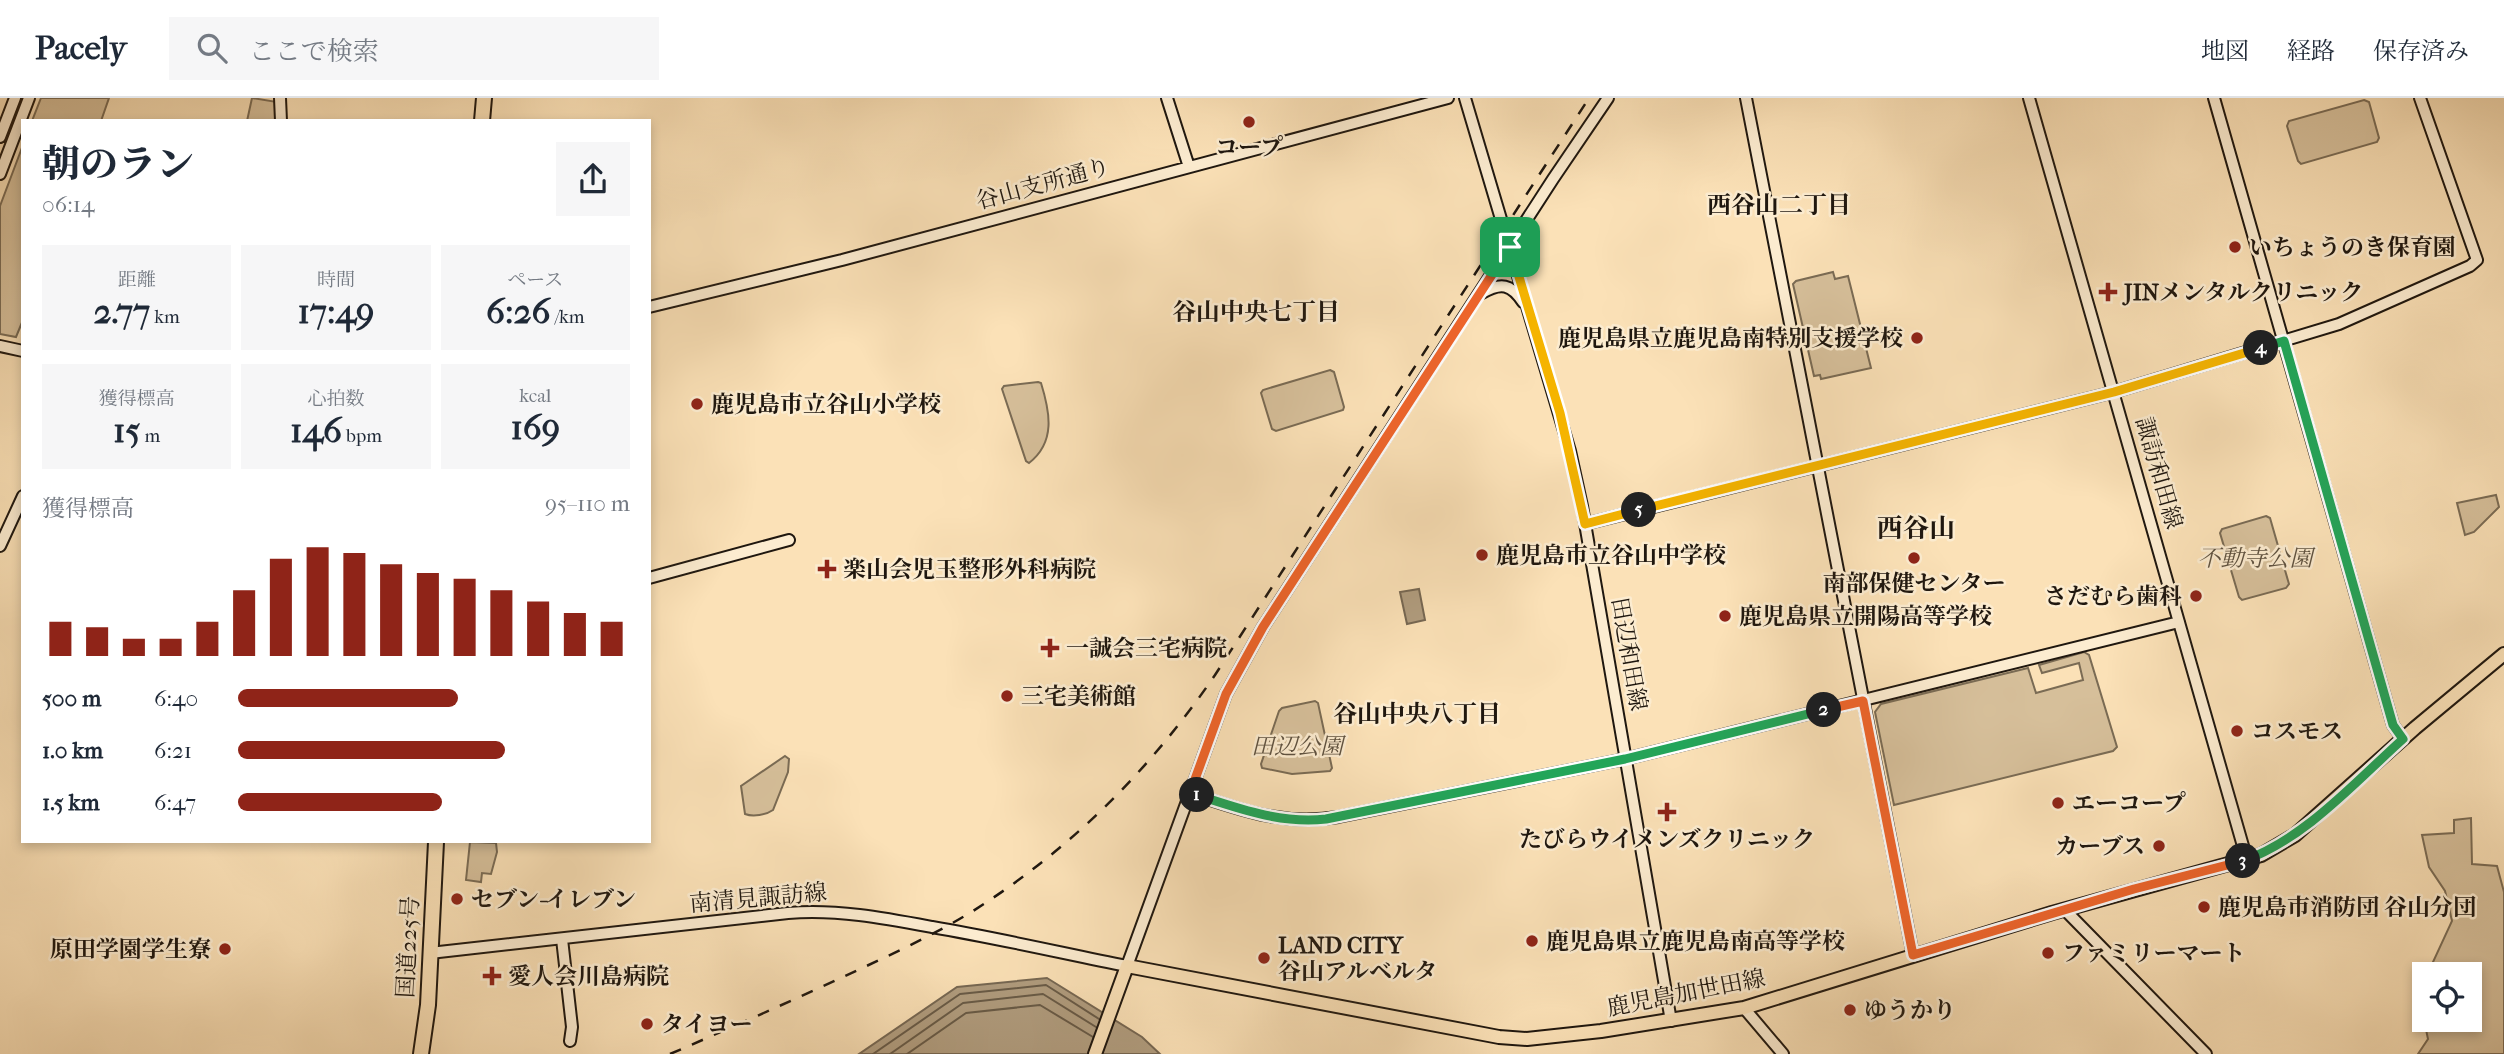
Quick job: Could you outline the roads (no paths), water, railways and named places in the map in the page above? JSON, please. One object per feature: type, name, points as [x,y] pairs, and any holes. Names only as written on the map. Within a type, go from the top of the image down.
[{"type":"highway","points":[[482,119],[484,98]]},
{"type":"highway","name":"国道225号","points":[[421,1054],[428,1004],[436,843]]},
{"type":"main road","name":"鹿児島加世田線","points":[[1127,966],[1499,1037],[1527,1039],[1671,1021],[1744,1007],[2064,909],[2265,853],[2295,835],[2504,654]]},
{"type":"main road","points":[[1095,1054],[1127,966]]},
{"type":"street","points":[[0,137],[15,98]]},
{"type":"street","points":[[0,174],[29,98]]},
{"type":"street","points":[[280,98],[281,119]]},
{"type":"street","points":[[1167,98],[1189,167]]},
{"type":"street","name":"谷山支所通り","points":[[651,307],[855,256],[1364,118],[1448,98]]},
{"type":"street","name":"田辺和田線","points":[[1465,98],[1560,413],[1585,524],[1671,1021]]},
{"type":"street","points":[[1127,966],[1226,694],[1263,627],[1608,98]]},
{"type":"street","points":[[1746,98],[1913,955]]},
{"type":"street","name":"諏訪和田線","points":[[2029,98],[2247,860]]},
{"type":"street","points":[[2214,98],[2393,725],[2403,739]]},
{"type":"street","points":[[1585,524],[2114,392],[2339,324],[2468,267],[2477,260],[2420,98]]},
{"type":"street","points":[[1479,294],[1497,286],[1508,287],[1515,290],[1529,312]]},
{"type":"street","points":[[0,346],[21,351]]},
{"type":"street","points":[[0,546],[21,500]]},
{"type":"street","points":[[651,577],[789,540]]},
{"type":"street","points":[[1190,793],[1267,816],[1295,821],[1317,820],[1625,759],[2179,622]]},
{"type":"street","points":[[2064,909],[2206,1054]]},
{"type":"street","name":"南清見諏訪線","points":[[430,953],[824,911],[873,916],[980,935],[1127,966]]},
{"type":"street","points":[[562,939],[572,1021],[570,1041]]},
{"type":"street","points":[[1744,1007],[1783,1054]]},
{"type":"water","points":[[1419,589],[1425,620],[1407,624],[1400,592]]},
{"type":"water","points":[[1047,978],[1142,1037],[1160,1054],[859,1054],[957,987]]},
{"type":"railway","points":[[670,1054],[877,961],[973,911],[1043,861],[1136,775],[1164,743],[1215,675],[1589,98]]},
{"type":"place","name":"コープ","points":[[1249,122]]},
{"type":"place","name":"いちょうのき保育園","points":[[2235,247]]},
{"type":"place","name":"JINメンタルクリニック","points":[[2108,292]]},
{"type":"place","name":"鹿児島県立鹿児島南特別支援学校","points":[[1917,338]]},
{"type":"place","name":"鹿児島市立谷山小学校","points":[[697,404]]},
{"type":"place","name":"鹿児島市立谷山中学校","points":[[1482,555]]},
{"type":"place","name":"南部保健センター","points":[[1914,558]]},
{"type":"place","name":"楽山会児玉整形外科病院","points":[[827,569]]},
{"type":"place","name":"さだむら歯科","points":[[2196,596]]},
{"type":"place","name":"鹿児島県立開陽高等学校","points":[[1725,616]]},
{"type":"place","name":"一誠会三宅病院","points":[[1050,648]]},
{"type":"place","name":"三宅美術館","points":[[1007,696]]},
{"type":"place","name":"コスモス","points":[[2237,731]]},
{"type":"place","name":"エーコープ","points":[[2058,803]]},
{"type":"place","name":"たびらウイメンズクリニック","points":[[1667,812]]},
{"type":"place","name":"カーブス","points":[[2159,846]]},
{"type":"place","name":"セブン-イレブン","points":[[457,899]]},
{"type":"place","name":"鹿児島市消防団 谷山分団","points":[[2204,907]]},
{"type":"place","name":"鹿児島県立鹿児島南高等学校","points":[[1532,941]]},
{"type":"place","name":"原田学園学生寮","points":[[225,949]]},
{"type":"place","name":"ファミリーマート","points":[[2048,953]]},
{"type":"place","name":"LAND CITY 谷山アルベルタ","points":[[1264,958]]},
{"type":"place","name":"愛人会川島病院","points":[[492,976]]},
{"type":"place","name":"ゆうかり","points":[[1850,1010]]},
{"type":"place","name":"タイヨー","points":[[647,1024]]},
{"type":"district","name":"西谷山二丁目","points":[[1779,205]]},
{"type":"district","name":"谷山中央七丁目","points":[[1256,312]]},
{"type":"district","name":"西谷山","points":[[1916,528]]},
{"type":"district","name":"谷山中央八丁目","points":[[1417,714]]},
{"type":"park label","name":"不動寺公園","points":[[2255,558]]},
{"type":"park label","name":"田辺公園","points":[[1297,746]]}]
